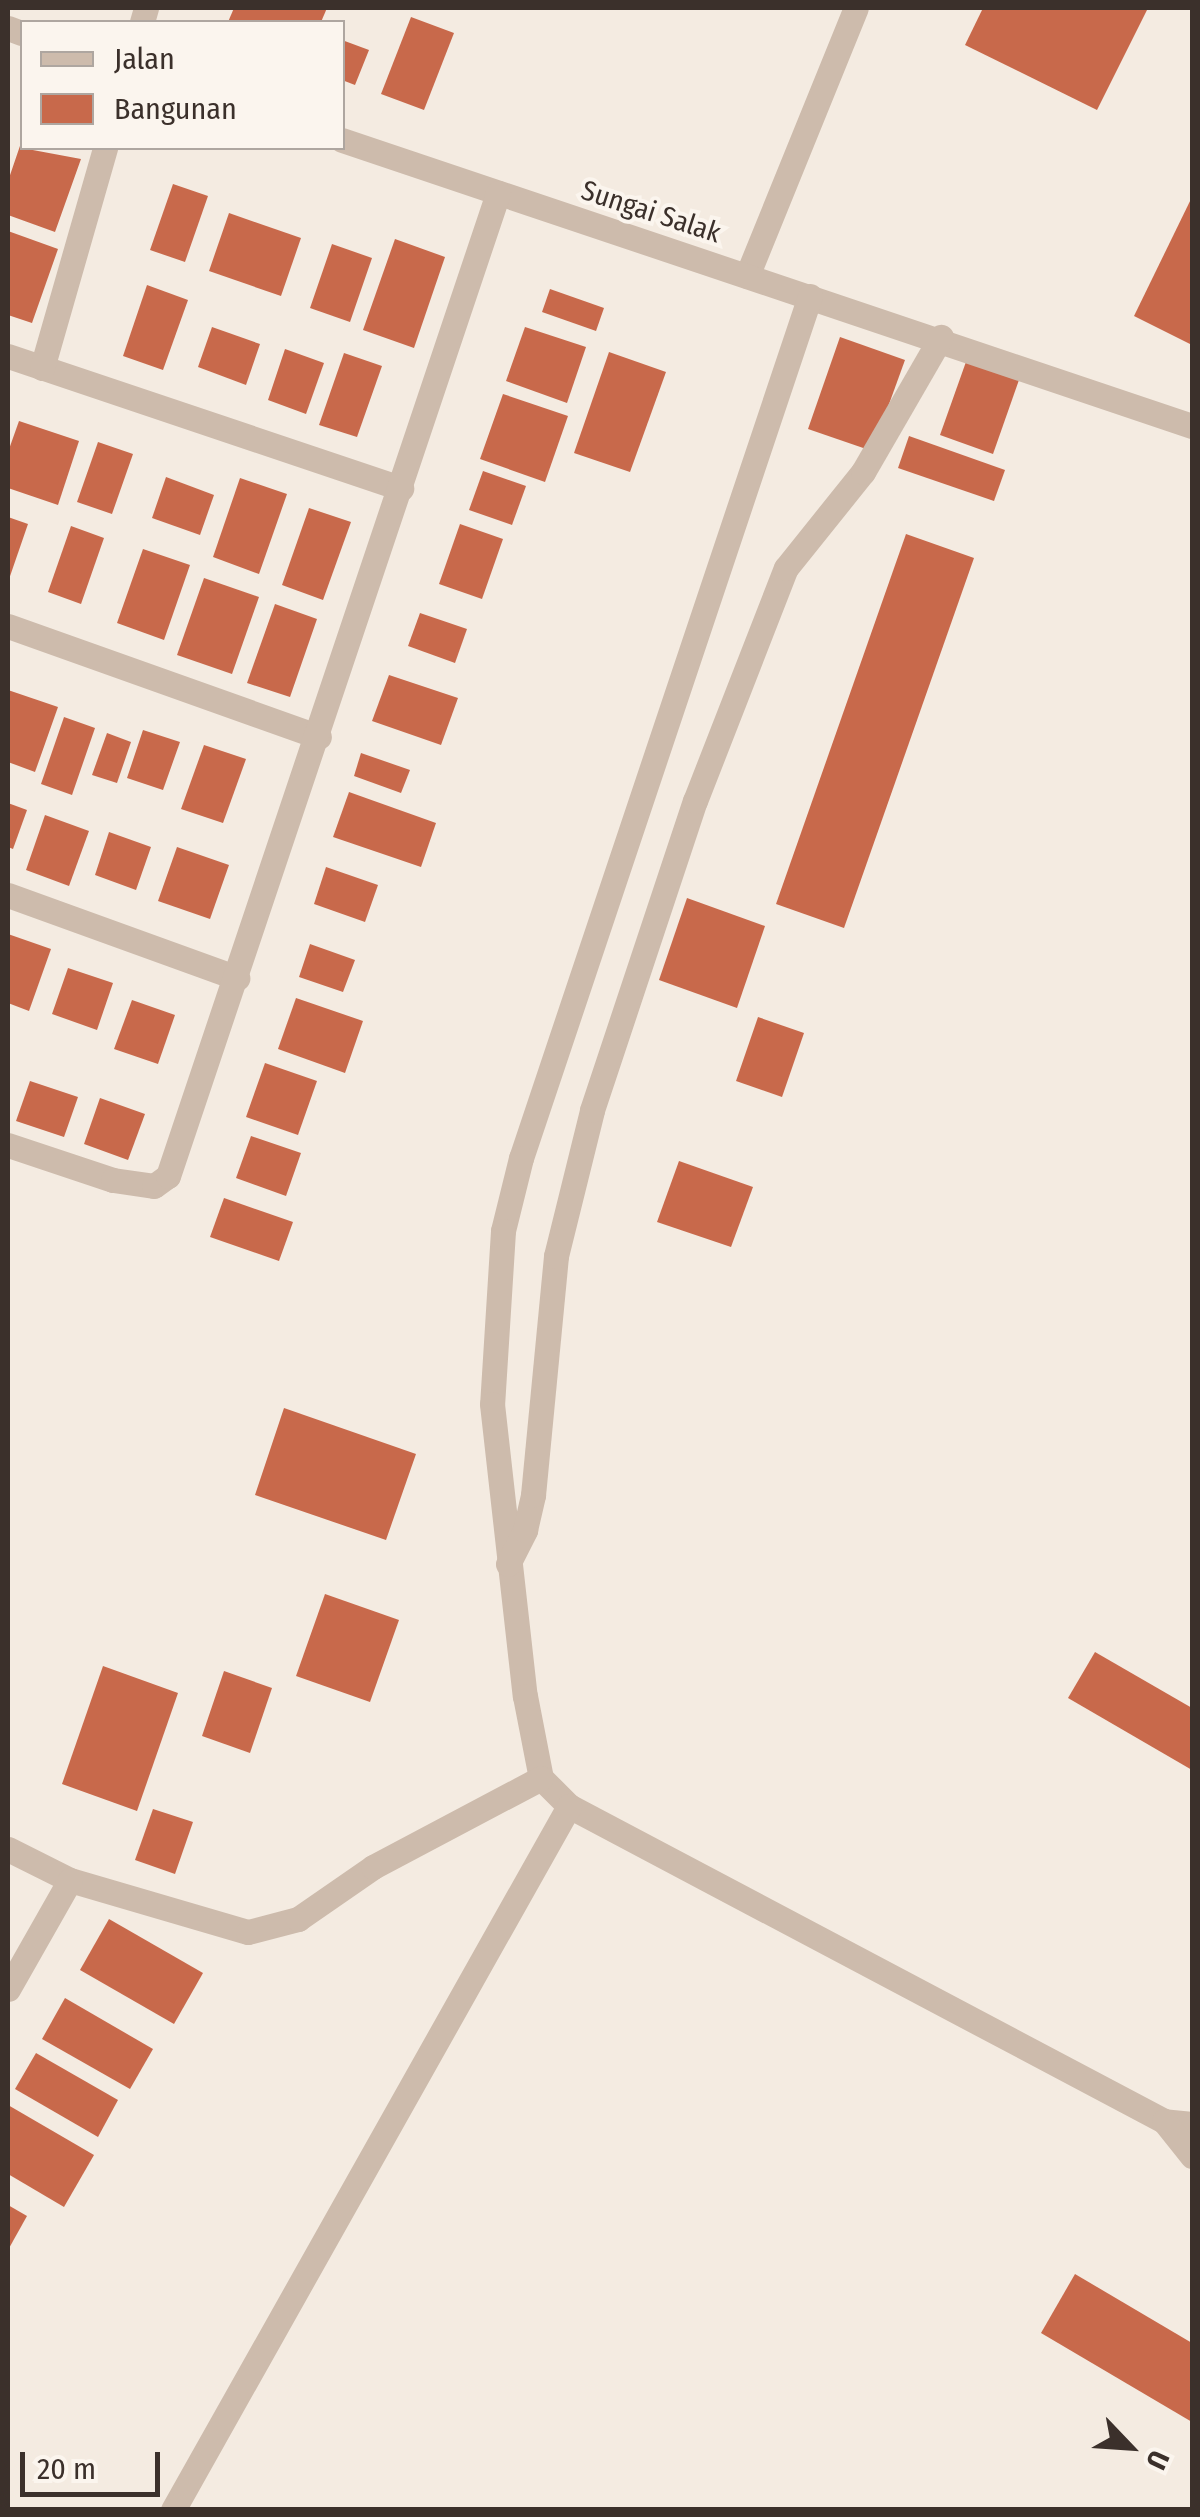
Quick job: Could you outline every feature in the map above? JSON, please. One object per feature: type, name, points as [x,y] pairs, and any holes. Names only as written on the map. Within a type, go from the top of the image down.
[{"type":"street","points":[[747,276],[856,8]]},
{"type":"street","name":"Sungai Salak","points":[[345,141],[941,337],[1192,426]]},
{"type":"street","points":[[42,368],[104,150]]},
{"type":"street","points":[[8,1145],[113,1180],[164,1181],[319,737],[498,193]]},
{"type":"street","points":[[810,296],[521,1158],[503,1231],[492,1404],[507,1566],[542,1778],[569,1806],[1164,2122],[1192,2156]]},
{"type":"street","points":[[507,1566],[526,1530],[556,1256],[587,1128],[695,801],[786,568],[874,457],[941,337]]},
{"type":"street","points":[[8,356],[401,488]]},
{"type":"street","points":[[8,626],[319,737]]},
{"type":"street","points":[[8,895],[237,978]]},
{"type":"street","points":[[8,1850],[70,1880],[248,1932],[298,1919],[438,1829],[542,1778]]},
{"type":"street","points":[[174,2510],[569,1806]]},
{"type":"street","points":[[8,1989],[70,1880]]},
{"type":"street","points":[[1164,2122],[1192,2124]]},
{"type":"building","points":[[234,8],[327,8],[322,20],[229,20]]},
{"type":"building","points":[[983,8],[1148,8],[1097,110],[965,45]]},
{"type":"building","points":[[411,17],[454,33],[424,110],[381,94]]},
{"type":"building","points":[[345,41],[369,50],[355,85],[345,81]]},
{"type":"building","points":[[20,146],[20,150],[81,159],[55,232],[8,215],[8,181]]},
{"type":"building","points":[[173,184],[208,196],[185,262],[150,250]]},
{"type":"building","points":[[1192,197],[1192,345],[1134,316]]},
{"type":"building","points":[[229,213],[301,238],[281,296],[209,271]]},
{"type":"building","points":[[8,231],[58,249],[32,323],[8,315]]},
{"type":"building","points":[[395,239],[445,257],[414,348],[363,330]]},
{"type":"building","points":[[332,244],[372,258],[350,322],[310,308]]},
{"type":"building","points":[[147,285],[188,300],[163,370],[123,356]]},
{"type":"building","points":[[550,289],[604,308],[596,331],[542,312]]},
{"type":"building","points":[[212,327],[260,344],[246,385],[198,367]]},
{"type":"building","points":[[525,327],[586,347],[567,403],[506,381]]},
{"type":"building","points":[[840,337],[905,360],[872,451],[808,429]]},
{"type":"building","points":[[285,349],[324,363],[306,414],[268,400]]},
{"type":"building","points":[[609,352],[666,372],[630,472],[574,453]]},
{"type":"building","points":[[344,353],[382,366],[357,437],[319,425]]},
{"type":"building","points":[[967,359],[1020,377],[993,454],[940,435]]},
{"type":"building","points":[[503,394],[568,416],[545,482],[480,459]]},
{"type":"building","points":[[19,421],[79,441],[58,505],[8,488],[8,452]]},
{"type":"building","points":[[909,436],[1005,470],[994,501],[898,468]]},
{"type":"building","points":[[98,442],[133,454],[112,514],[77,502]]},
{"type":"building","points":[[483,471],[526,486],[512,525],[469,510]]},
{"type":"building","points":[[166,477],[214,495],[200,535],[152,518]]},
{"type":"building","points":[[240,478],[287,494],[259,574],[213,557]]},
{"type":"building","points":[[309,508],[351,522],[323,600],[282,585]]},
{"type":"building","points":[[8,517],[28,524],[8,582]]},
{"type":"building","points":[[460,524],[503,539],[482,599],[439,584]]},
{"type":"building","points":[[71,526],[104,538],[81,604],[48,592]]},
{"type":"building","points":[[906,534],[974,558],[844,928],[776,904]]},
{"type":"building","points":[[143,549],[190,565],[164,640],[117,623]]},
{"type":"building","points":[[204,578],[259,597],[232,674],[177,655]]},
{"type":"building","points":[[275,604],[317,619],[290,697],[247,683]]},
{"type":"building","points":[[420,613],[467,629],[455,663],[408,646]]},
{"type":"building","points":[[389,675],[458,698],[441,745],[372,721]]},
{"type":"building","points":[[8,690],[58,707],[35,772],[8,762]]},
{"type":"building","points":[[64,717],[95,728],[72,795],[41,784]]},
{"type":"building","points":[[143,730],[180,742],[163,790],[127,778]]},
{"type":"building","points":[[107,733],[131,742],[117,783],[92,775]]},
{"type":"building","points":[[204,745],[246,759],[223,823],[181,809]]},
{"type":"building","points":[[361,753],[410,770],[401,793],[354,776]]},
{"type":"building","points":[[349,792],[436,823],[421,867],[333,837]]},
{"type":"building","points":[[8,803],[27,810],[13,849],[8,847]]},
{"type":"building","points":[[45,815],[89,831],[69,886],[26,870]]},
{"type":"building","points":[[109,832],[151,847],[136,890],[95,875]]},
{"type":"building","points":[[177,847],[229,865],[210,919],[158,901]]},
{"type":"building","points":[[326,867],[378,885],[365,922],[314,904]]},
{"type":"building","points":[[687,898],[765,926],[737,1008],[659,980]]},
{"type":"building","points":[[8,934],[51,949],[29,1011],[8,1003]]},
{"type":"building","points":[[310,944],[355,960],[343,992],[299,977]]},
{"type":"building","points":[[68,968],[113,983],[97,1030],[52,1014]]},
{"type":"building","points":[[296,998],[363,1021],[345,1073],[278,1049]]},
{"type":"building","points":[[132,1000],[175,1015],[158,1064],[114,1049]]},
{"type":"building","points":[[758,1017],[804,1033],[782,1097],[736,1081]]},
{"type":"building","points":[[265,1063],[317,1081],[298,1135],[246,1117]]},
{"type":"building","points":[[30,1081],[78,1097],[64,1137],[16,1121]]},
{"type":"building","points":[[100,1098],[145,1114],[128,1160],[84,1144]]},
{"type":"building","points":[[251,1136],[301,1153],[286,1196],[236,1178]]},
{"type":"building","points":[[679,1161],[753,1187],[731,1247],[657,1222]]},
{"type":"building","points":[[224,1198],[293,1222],[279,1261],[210,1237]]},
{"type":"building","points":[[284,1408],[416,1454],[386,1540],[255,1495]]},
{"type":"building","points":[[325,1594],[399,1620],[370,1702],[296,1676]]},
{"type":"building","points":[[1095,1652],[1192,1708],[1192,1770],[1068,1698]]},
{"type":"building","points":[[103,1666],[178,1693],[137,1811],[62,1784]]},
{"type":"building","points":[[224,1671],[272,1688],[250,1753],[202,1736]]},
{"type":"building","points":[[153,1809],[193,1822],[175,1874],[135,1860]]},
{"type":"building","points":[[109,1919],[203,1973],[174,2024],[80,1970]]},
{"type":"building","points":[[65,1998],[153,2049],[130,2089],[42,2039]]},
{"type":"building","points":[[36,2053],[118,2100],[98,2137],[15,2089]]},
{"type":"building","points":[[8,2105],[94,2155],[64,2207],[8,2174]]},
{"type":"building","points":[[8,2205],[27,2216],[8,2250]]},
{"type":"building","points":[[1075,2274],[1192,2343],[1192,2422],[1041,2333]]}]
